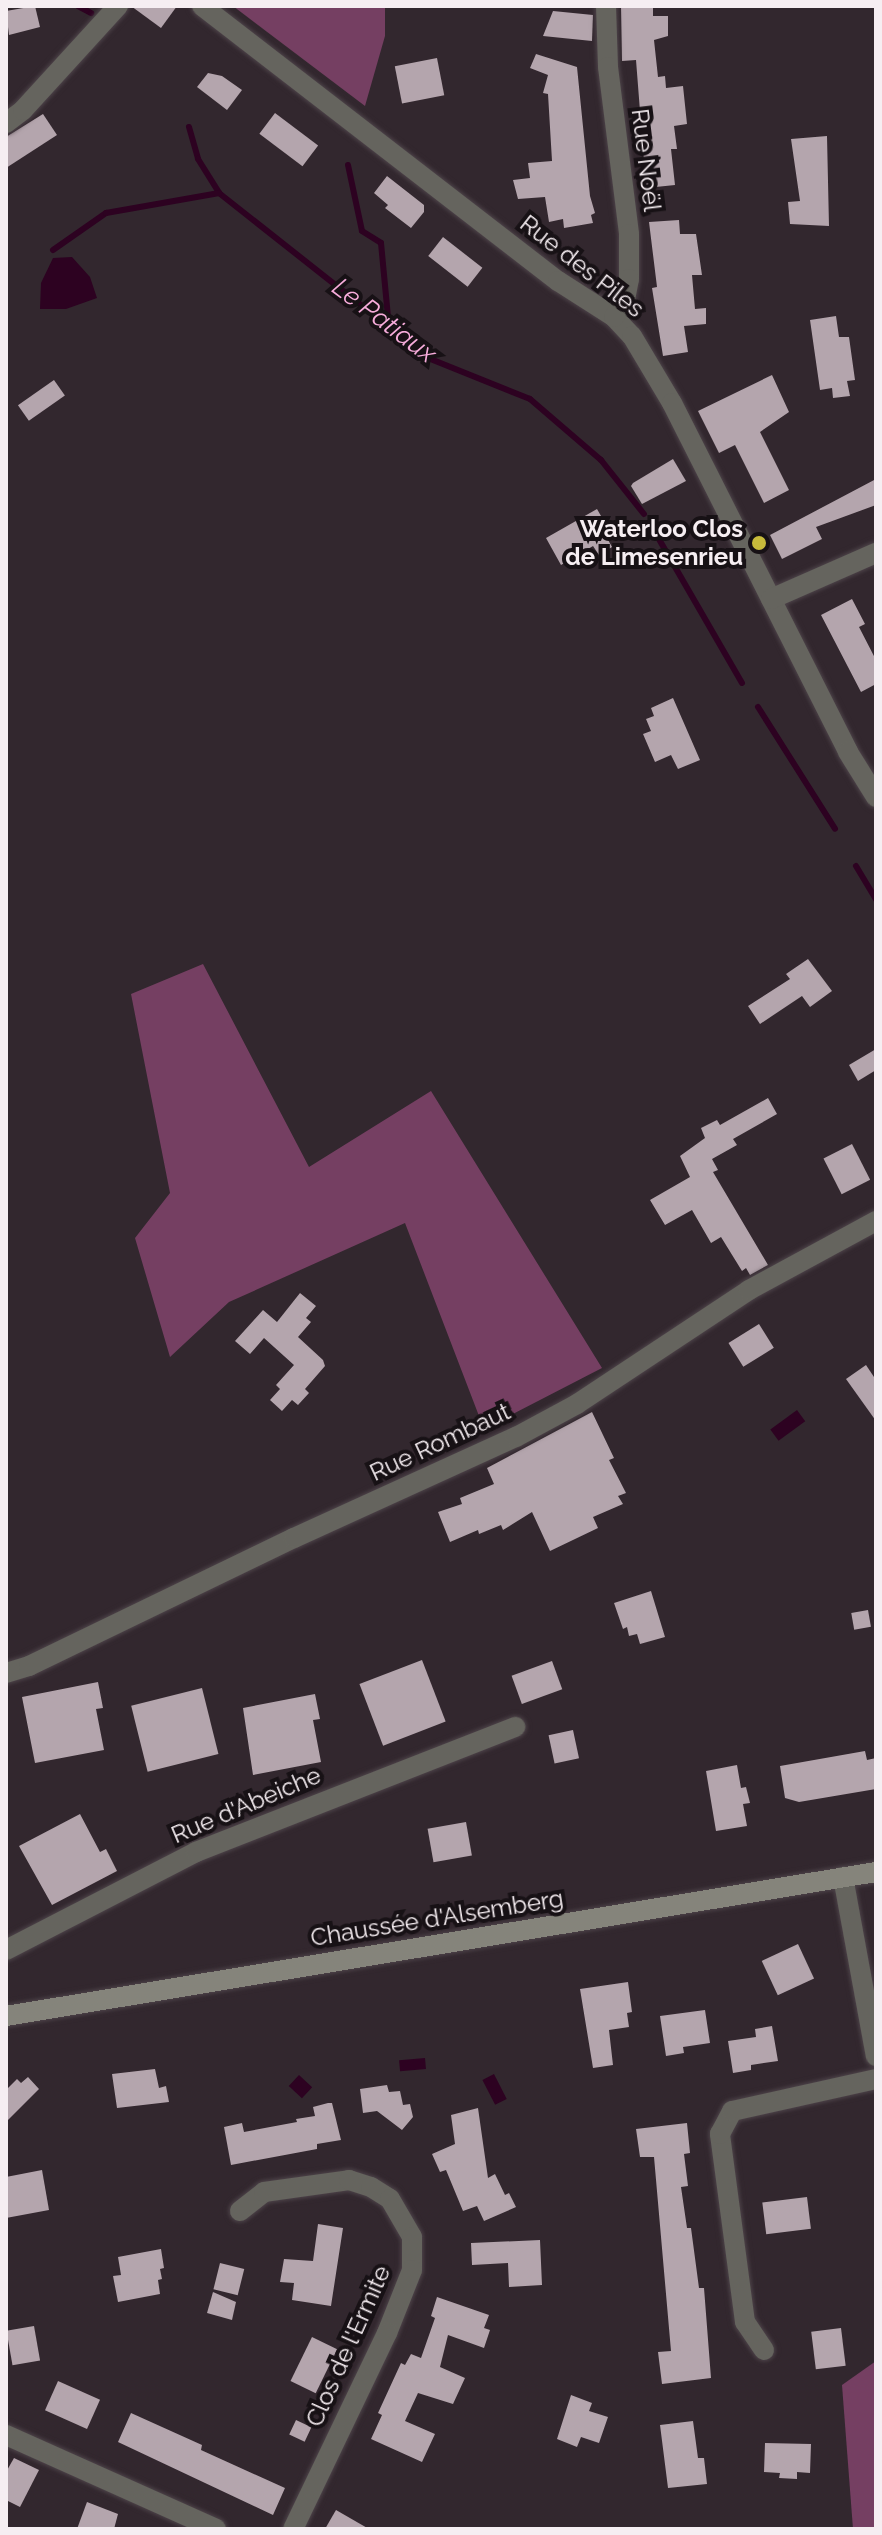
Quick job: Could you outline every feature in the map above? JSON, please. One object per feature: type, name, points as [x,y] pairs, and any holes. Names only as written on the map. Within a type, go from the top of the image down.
[{"type":"main road","name":"Chaussée d'Alsemberg","points":[[6,2016],[876,1872]]},
{"type":"street","points":[[6,123],[23,110],[118,6]]},
{"type":"street","name":"Rue des Piles","points":[[202,6],[558,281],[614,317],[632,336],[665,389],[848,752],[876,797]]},
{"type":"street","name":"Rue Noël","points":[[606,6],[608,67],[629,234],[629,279],[625,299],[614,317]]},
{"type":"street","points":[[771,599],[876,553]]},
{"type":"street","name":"Rue Rombaut","points":[[6,1673],[29,1666],[294,1538],[516,1437],[577,1404],[749,1290],[876,1221]]},
{"type":"street","name":"Rue d'Abeiche","points":[[6,1950],[196,1852],[515,1727]]},
{"type":"street","points":[[843,1877],[876,2056]]},
{"type":"street","points":[[764,2350],[745,2322],[720,2134],[732,2111],[876,2079]]},
{"type":"street","name":"Clos de l'Ermite","points":[[240,2211],[264,2192],[349,2180],[371,2187],[390,2199],[412,2237],[412,2270],[387,2333],[293,2529]]},
{"type":"street","points":[[6,2435],[216,2529]]},
{"type":"shaded area","points":[[233,6],[385,6],[385,36],[365,106]]},
{"type":"shaded area","points":[[72,257],[90,277],[97,298],[66,309],[40,309],[41,283],[53,258]]},
{"type":"shaded area","points":[[203,964],[309,1167],[431,1091],[602,1368],[484,1429],[405,1223],[229,1302],[170,1357],[135,1238],[170,1193],[131,994]]},
{"type":"shaded area","points":[[797,1410],[805,1421],[779,1441],[770,1429]]},
{"type":"shaded area","points":[[425,2058],[426,2069],[400,2071],[399,2060]]},
{"type":"shaded area","points":[[494,2074],[507,2099],[495,2105],[482,2080]]},
{"type":"shaded area","points":[[299,2075],[312,2087],[302,2098],[289,2086]]},
{"type":"shaded area","points":[[876,2361],[876,2529],[853,2529],[842,2385]]},
{"type":"building","points":[[35,6],[40,27],[9,35],[6,11]]},
{"type":"building","points":[[131,6],[177,6],[161,28]]},
{"type":"building","points":[[621,6],[653,6],[653,16],[668,16],[668,36],[654,40],[658,77],[665,76],[666,88],[683,86],[687,124],[674,126],[677,149],[671,149],[675,185],[646,188],[636,60],[622,61]]},
{"type":"building","points":[[553,11],[593,15],[592,41],[543,36]]},
{"type":"building","points":[[536,54],[577,67],[590,196],[595,213],[591,215],[593,223],[564,228],[563,219],[549,222],[545,197],[518,199],[513,180],[530,178],[528,163],[552,161],[548,94],[543,93],[548,75],[530,68]]},
{"type":"building","points":[[437,58],[444,95],[402,104],[395,66]]},
{"type":"building","points":[[208,73],[222,76],[242,90],[227,110],[197,87]]},
{"type":"building","points":[[275,113],[318,145],[302,166],[259,134]]},
{"type":"building","points":[[43,114],[57,135],[6,168],[6,137]]},
{"type":"building","points":[[827,136],[829,226],[790,224],[788,202],[800,201],[791,139]]},
{"type":"building","points":[[387,176],[424,205],[424,212],[411,228],[385,208],[388,205],[374,193]]},
{"type":"building","points":[[679,220],[680,234],[696,234],[702,275],[692,275],[695,309],[706,308],[706,324],[684,326],[688,352],[663,356],[652,288],[657,287],[649,222]]},
{"type":"building","points":[[443,237],[482,268],[468,287],[428,256]]},
{"type":"building","points":[[836,316],[839,337],[849,337],[855,380],[847,381],[850,396],[833,398],[832,388],[820,390],[810,320]]},
{"type":"building","points":[[772,375],[789,412],[760,432],[789,490],[764,503],[735,445],[719,453],[698,411]]},
{"type":"building","points":[[54,380],[65,396],[29,421],[18,405]]},
{"type":"building","points":[[673,459],[686,481],[642,504],[631,486],[633,483]]},
{"type":"building","points":[[876,479],[876,505],[816,527],[822,539],[782,559],[770,535]]},
{"type":"building","points":[[597,509],[612,535],[607,538],[612,547],[599,555],[593,546],[561,565],[546,538]]},
{"type":"building","points":[[852,599],[865,624],[859,627],[876,660],[876,684],[861,692],[821,615]]},
{"type":"building","points":[[673,698],[700,760],[678,769],[671,755],[655,762],[643,734],[651,731],[646,719],[654,716],[651,708]]},
{"type":"building","points":[[808,959],[832,991],[810,1007],[802,996],[760,1024],[748,1006],[790,979],[786,974]]},
{"type":"building","points":[[876,1049],[876,1070],[858,1081],[849,1065]]},
{"type":"building","points":[[768,1098],[777,1114],[733,1139],[737,1145],[712,1159],[718,1170],[713,1172],[768,1265],[750,1275],[746,1268],[742,1271],[721,1237],[711,1243],[692,1210],[665,1225],[650,1200],[690,1177],[680,1156],[705,1138],[701,1128],[717,1120],[720,1125]]},
{"type":"building","points":[[852,1144],[870,1180],[842,1194],[823,1159]]},
{"type":"building","points":[[300,1293],[316,1306],[306,1318],[311,1322],[298,1337],[323,1360],[325,1366],[305,1389],[309,1393],[298,1405],[292,1400],[282,1411],[270,1400],[280,1389],[276,1385],[294,1365],[264,1338],[250,1354],[235,1341],[263,1310],[277,1322]]},
{"type":"building","points":[[759,1324],[774,1348],[743,1367],[728,1343]]},
{"type":"building","points":[[866,1365],[876,1380],[876,1421],[846,1379]]},
{"type":"building","points":[[592,1412],[614,1458],[609,1460],[626,1493],[618,1496],[623,1504],[593,1517],[598,1528],[550,1551],[532,1512],[503,1530],[501,1525],[479,1534],[478,1530],[450,1542],[438,1512],[462,1504],[460,1498],[494,1484],[487,1468]]},
{"type":"building","points":[[651,1591],[665,1637],[640,1644],[637,1634],[629,1636],[627,1627],[623,1629],[614,1603]]},
{"type":"building","points":[[868,1610],[871,1627],[854,1630],[851,1613]]},
{"type":"building","points":[[422,1660],[446,1722],[383,1746],[359,1684]]},
{"type":"building","points":[[552,1661],[562,1689],[522,1704],[512,1676]]},
{"type":"building","points":[[98,1682],[103,1708],[96,1709],[104,1750],[35,1763],[22,1697]]},
{"type":"building","points":[[202,1688],[218,1754],[148,1772],[131,1706]]},
{"type":"building","points":[[315,1694],[320,1719],[313,1720],[321,1762],[253,1775],[243,1708]]},
{"type":"building","points":[[573,1730],[579,1758],[555,1764],[549,1735]]},
{"type":"building","points":[[865,1751],[867,1760],[876,1758],[876,1789],[799,1802],[785,1798],[780,1766]]},
{"type":"building","points":[[737,1765],[741,1788],[746,1787],[750,1803],[743,1804],[747,1826],[716,1831],[706,1771]]},
{"type":"building","points":[[80,1814],[100,1852],[106,1849],[117,1871],[52,1905],[19,1846]]},
{"type":"building","points":[[466,1822],[472,1855],[433,1862],[428,1829]]},
{"type":"building","points":[[798,1944],[814,1978],[778,1995],[762,1961]]},
{"type":"building","points":[[628,1982],[632,2012],[627,2013],[629,2027],[609,2030],[613,2065],[593,2068],[580,1989]]},
{"type":"building","points":[[705,2010],[710,2043],[683,2047],[684,2053],[666,2056],[660,2016]]},
{"type":"building","points":[[772,2026],[778,2061],[751,2065],[751,2070],[733,2073],[728,2041],[756,2037],[755,2029]]},
{"type":"building","points":[[155,2069],[159,2088],[166,2086],[169,2102],[117,2108],[112,2074]]},
{"type":"building","points":[[28,2077],[39,2089],[6,2122],[6,2090],[17,2079],[21,2083]]},
{"type":"building","points":[[387,2085],[389,2092],[400,2091],[403,2105],[410,2104],[413,2117],[402,2130],[377,2111],[363,2113],[360,2089]]},
{"type":"building","points":[[332,2103],[341,2140],[317,2144],[317,2149],[231,2165],[224,2127],[242,2123],[244,2132],[297,2122],[296,2119],[315,2116],[313,2107]]},
{"type":"building","points":[[478,2108],[488,2178],[495,2174],[505,2195],[509,2193],[516,2207],[484,2221],[477,2206],[463,2211],[446,2170],[440,2172],[432,2154],[455,2144],[451,2115]]},
{"type":"building","points":[[687,2123],[690,2153],[684,2154],[688,2186],[681,2187],[687,2228],[691,2228],[699,2288],[704,2288],[711,2378],[662,2384],[658,2352],[671,2351],[654,2157],[640,2157],[636,2129]]},
{"type":"building","points":[[42,2170],[49,2210],[6,2218],[6,2177]]},
{"type":"building","points":[[807,2197],[811,2229],[766,2234],[762,2202]]},
{"type":"building","points":[[318,2224],[343,2228],[331,2306],[292,2300],[294,2283],[280,2282],[284,2259],[313,2261]]},
{"type":"building","points":[[540,2240],[542,2285],[509,2287],[508,2263],[472,2265],[471,2243]]},
{"type":"building","points":[[161,2249],[164,2268],[160,2269],[162,2279],[158,2280],[160,2294],[118,2302],[113,2276],[121,2275],[118,2257]]},
{"type":"building","points":[[220,2263],[244,2269],[238,2295],[213,2289]]},
{"type":"building","points":[[213,2292],[236,2302],[232,2320],[207,2313]]},
{"type":"building","points":[[437,2297],[489,2315],[484,2328],[490,2330],[484,2348],[448,2335],[440,2367],[465,2378],[453,2404],[418,2393],[405,2421],[435,2434],[422,2462],[371,2439],[382,2415],[378,2413],[401,2363],[405,2365],[411,2354],[421,2358],[435,2318],[431,2316]]},
{"type":"building","points":[[34,2326],[40,2360],[13,2365],[6,2331]]},
{"type":"building","points":[[841,2328],[846,2366],[816,2369],[811,2332]]},
{"type":"building","points":[[312,2337],[337,2349],[316,2393],[291,2381]]},
{"type":"building","points":[[58,2381],[100,2400],[87,2429],[45,2410]]},
{"type":"building","points":[[571,2395],[592,2403],[589,2411],[608,2417],[599,2443],[581,2437],[577,2447],[557,2439]]},
{"type":"building","points":[[131,2413],[202,2445],[201,2450],[285,2488],[273,2515],[118,2442]]},
{"type":"building","points":[[296,2420],[311,2427],[305,2442],[289,2435]]},
{"type":"building","points":[[693,2421],[698,2458],[704,2458],[707,2484],[668,2488],[660,2425]]},
{"type":"building","points":[[765,2443],[811,2444],[810,2473],[797,2472],[797,2479],[779,2478],[780,2473],[764,2472]]},
{"type":"building","points":[[14,2458],[39,2470],[20,2507],[6,2500],[6,2472]]},
{"type":"building","points":[[87,2502],[118,2514],[114,2529],[77,2529]]},
{"type":"building","points":[[336,2510],[369,2529],[325,2529]]},
{"type":"waterway","name":"Le Patiaux","points":[[78,6],[91,13]]},
{"type":"waterway","name":"Le Patiaux","points":[[189,127],[198,159],[219,193],[428,358],[530,399],[601,460],[644,514]]},
{"type":"waterway","points":[[348,165],[362,231],[381,243],[389,328]]},
{"type":"waterway","points":[[53,250],[106,213],[219,193]]},
{"type":"waterway","name":"Le Patiaux","points":[[656,534],[742,683]]},
{"type":"waterway","name":"Le Patiaux","points":[[758,707],[835,829]]},
{"type":"waterway","name":"Le Patiaux","points":[[856,866],[876,899]]},
{"type":"place","name":"Waterloo Clos de Limesenrieu","points":[[759,543]]}]
